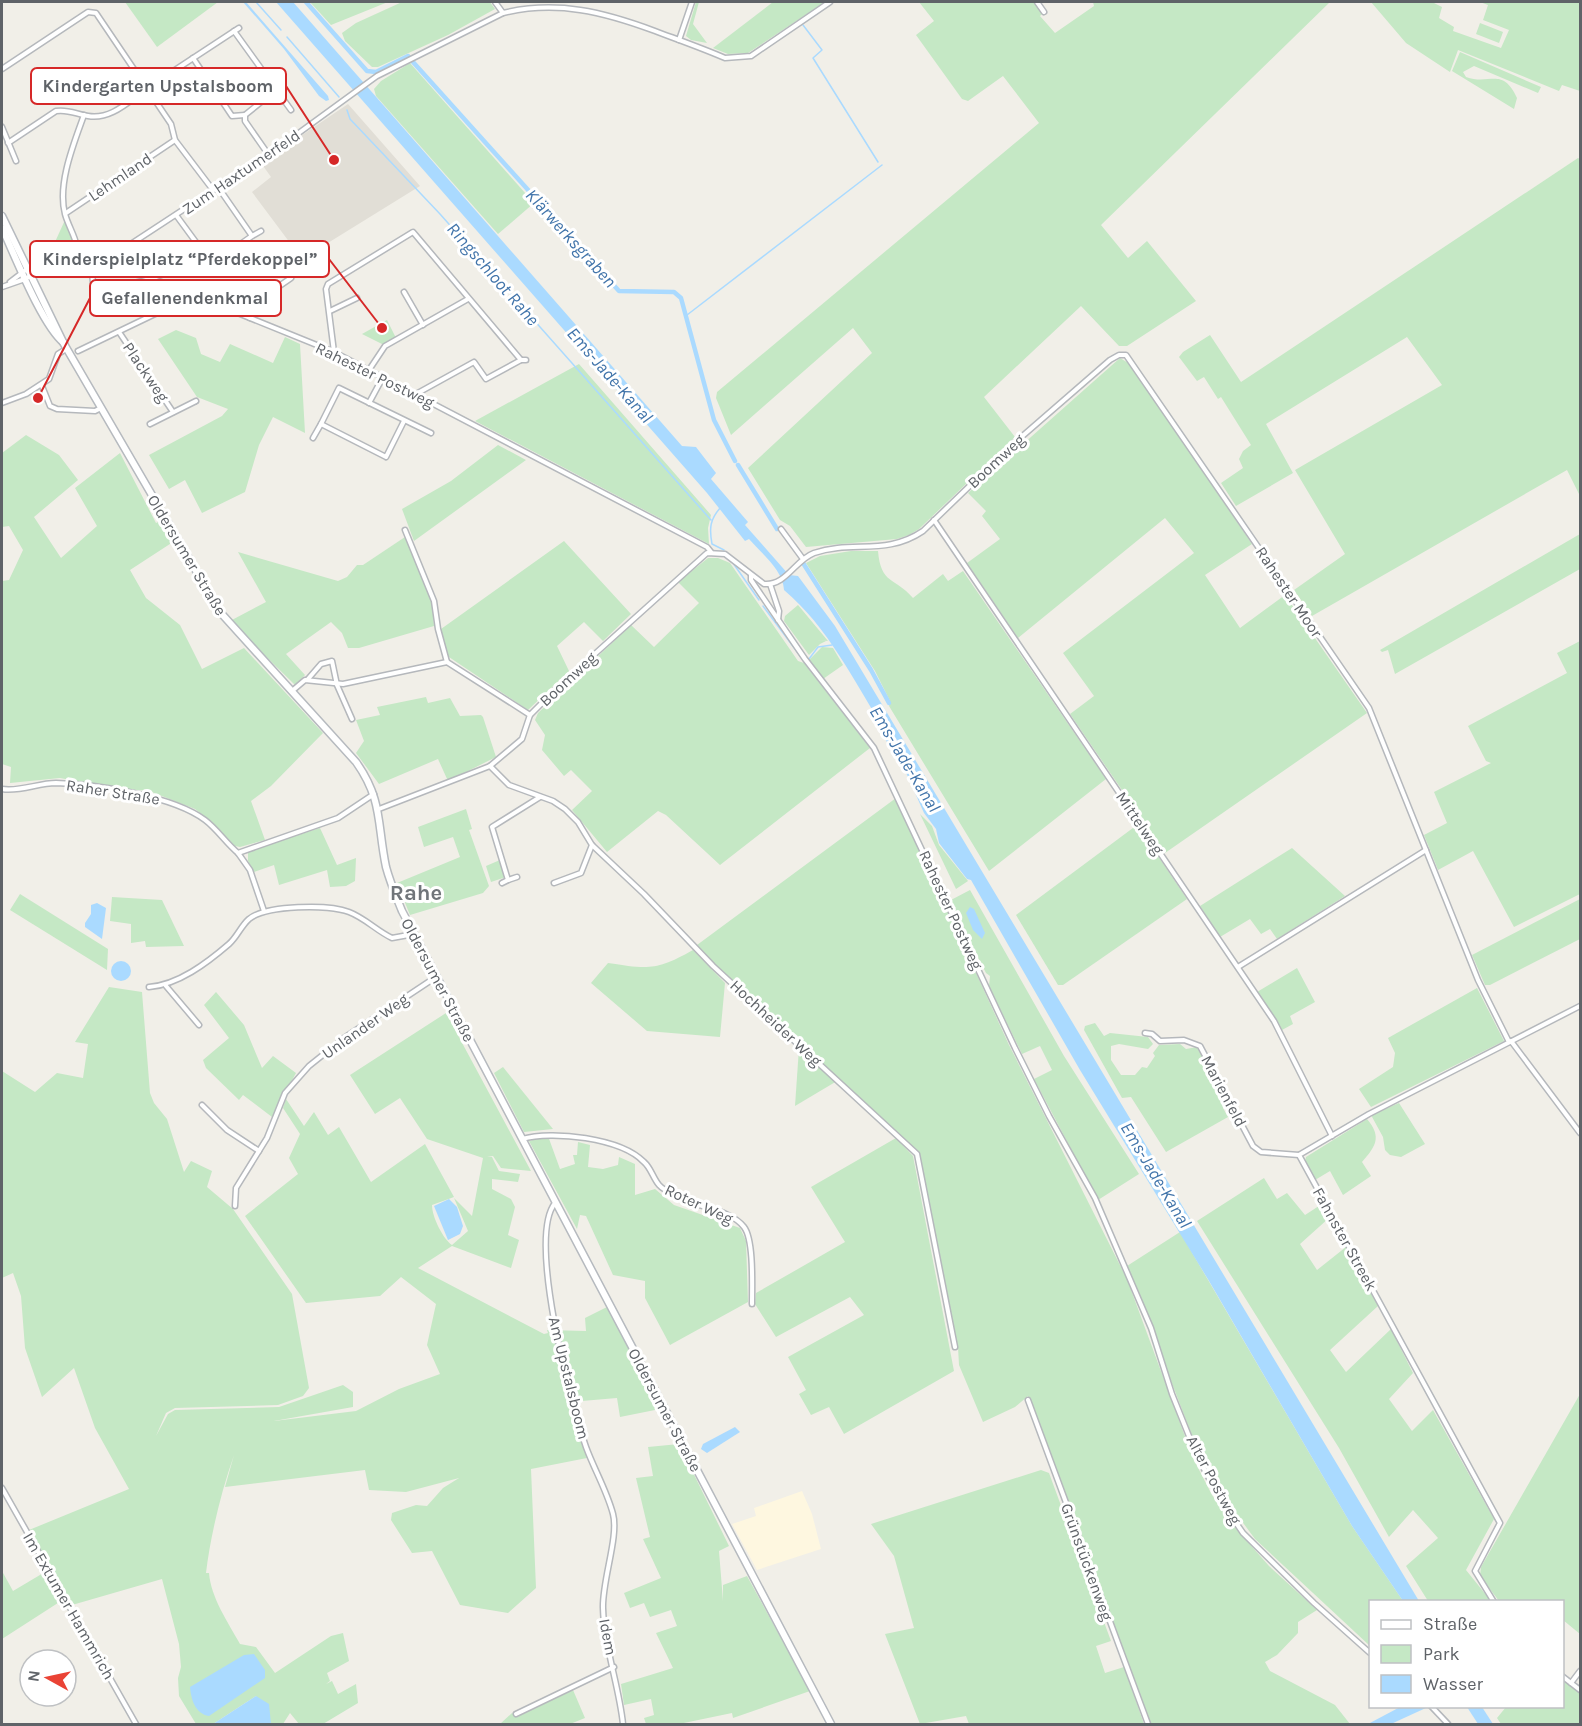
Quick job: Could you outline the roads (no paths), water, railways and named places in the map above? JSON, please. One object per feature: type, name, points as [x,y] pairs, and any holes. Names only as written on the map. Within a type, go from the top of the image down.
[{"type":"main road","name":"Oldersumer Straße","points":[[2,216],[26,274]]},
{"type":"main road","name":"Oldersumer Straße","points":[[2,228],[57,338],[66,346],[220,612],[356,762],[375,794],[392,887],[414,934],[831,1725]]},
{"type":"street","points":[[495,2],[502,13]]},
{"type":"street","points":[[679,40],[692,2]]},
{"type":"street","name":"Zum Haxtumerfeld","points":[[108,260],[268,154],[390,69],[502,13],[523,6],[549,4],[584,6],[725,58],[751,56],[830,2]]},
{"type":"street","points":[[1037,2],[1044,12]]},
{"type":"street","points":[[2,69],[88,12],[93,12],[171,124],[175,140],[213,190]]},
{"type":"street","points":[[172,72],[236,30],[291,111]]},
{"type":"street","points":[[193,58],[232,116],[245,115],[276,90]]},
{"type":"street","points":[[8,143],[56,111],[64,110],[96,117],[107,115],[147,89]]},
{"type":"street","points":[[75,263],[76,241],[65,214],[66,171],[84,115]]},
{"type":"street","points":[[245,115],[245,121],[268,154]]},
{"type":"street","points":[[2,127],[16,161]]},
{"type":"street","name":"Lehmland","points":[[65,214],[175,140]]},
{"type":"street","points":[[218,187],[252,236]]},
{"type":"street","points":[[176,215],[212,264],[261,231]]},
{"type":"street","points":[[334,352],[326,289],[328,284],[413,232],[468,299],[524,360],[486,379],[474,362],[416,394]]},
{"type":"street","points":[[2,287],[44,267],[108,260]]},
{"type":"street","name":"Rahester Postweg","points":[[108,260],[115,269],[154,279],[334,352],[707,546],[711,552]]},
{"type":"street","points":[[91,262],[94,293]]},
{"type":"street","points":[[250,318],[256,302],[291,278]]},
{"type":"street","points":[[78,351],[155,314],[186,292]]},
{"type":"street","points":[[404,292],[423,325]]},
{"type":"street","points":[[330,311],[357,298]]},
{"type":"street","points":[[369,370],[385,346],[468,299]]},
{"type":"street","name":"Plackweg","points":[[119,332],[173,412]]},
{"type":"street","points":[[2,403],[42,386],[49,380],[58,354],[66,346]]},
{"type":"street","name":"Boomweg","points":[[770,584],[780,580],[803,560],[825,550],[878,548],[901,543],[923,531],[1012,445],[1110,360],[1119,355]]},
{"type":"street","name":"Rahester Moor","points":[[1119,355],[1126,356],[1131,361],[1369,708],[1478,980],[1510,1041],[1581,1133]]},
{"type":"street","points":[[369,403],[383,377]]},
{"type":"street","points":[[42,386],[50,406],[57,409],[95,411],[100,408]]},
{"type":"street","points":[[313,438],[339,388],[431,433]]},
{"type":"street","name":"Plackweg","points":[[150,424],[196,401]]},
{"type":"street","points":[[321,424],[386,457],[404,421]]},
{"type":"street","name":"Mittelweg","points":[[934,520],[1274,1021],[1332,1136]]},
{"type":"street","points":[[781,529],[803,560]]},
{"type":"street","points":[[405,530],[434,601],[438,629],[447,662],[530,716]]},
{"type":"street","points":[[711,552],[725,554],[764,584],[770,584],[779,611],[778,621]]},
{"type":"street","name":"Boomweg","points":[[379,808],[489,766],[522,739],[530,716],[693,563],[711,552]]},
{"type":"street","name":"Rahester Postweg","points":[[751,575],[751,580],[778,621],[874,748],[1015,1048],[1048,1116],[1095,1198],[1123,1263]]},
{"type":"street","points":[[291,692],[308,679],[321,663],[332,661],[337,685],[352,719]]},
{"type":"street","points":[[308,679],[337,685],[447,662]]},
{"type":"street","name":"Hochheider Weg","points":[[489,766],[509,785],[540,796],[565,809],[578,822],[592,845],[644,894],[713,966],[917,1154],[955,1347]]},
{"type":"street","name":"Raher Straße","points":[[2,789],[55,783],[130,793],[166,801],[188,809],[207,821],[238,853],[250,870],[264,911]]},
{"type":"street","points":[[238,853],[338,818],[375,794]]},
{"type":"street","points":[[508,880],[492,827],[540,796]]},
{"type":"street","points":[[554,883],[581,873],[592,845]]},
{"type":"street","points":[[1238,967],[1426,850]]},
{"type":"street","points":[[502,883],[517,877]]},
{"type":"street","points":[[149,987],[166,986],[231,943],[250,917],[264,911],[336,908],[365,920],[392,938],[414,934]]},
{"type":"street","name":"Unlander Weg","points":[[235,1206],[236,1188],[259,1151],[285,1093],[309,1066],[344,1038],[436,977]]},
{"type":"street","points":[[166,986],[198,1025]]},
{"type":"street","points":[[1299,1155],[1510,1041],[1581,1006]]},
{"type":"street","name":"Marienfeld","points":[[1145,1033],[1152,1034],[1160,1041],[1184,1040],[1200,1046],[1253,1146],[1261,1152],[1299,1155]]},
{"type":"street","points":[[202,1106],[227,1130],[259,1151]]},
{"type":"street","name":"Roter Weg","points":[[521,1139],[553,1135],[586,1139],[620,1148],[644,1161],[661,1187],[689,1202],[737,1220],[746,1229],[750,1250],[752,1304]]},
{"type":"street","name":"Fahnster Streek","points":[[1299,1155],[1500,1523],[1475,1571],[1493,1600]]},
{"type":"street","name":"Am Upstalsboom","points":[[555,1203],[550,1214],[547,1262],[550,1299],[564,1370],[585,1445],[613,1513],[610,1549]]},
{"type":"street","name":"Alter Postweg","points":[[1123,1263],[1151,1328],[1197,1456],[1223,1504],[1243,1533],[1314,1603],[1369,1651]]},
{"type":"street","name":"Grünstückenweg","points":[[1028,1400],[1148,1725]]},
{"type":"street","name":"Im Extumer Hammrich","points":[[2,1488],[136,1725]]},
{"type":"street","name":"Idem","points":[[610,1549],[603,1611],[623,1725]]},
{"type":"street","points":[[516,1713],[614,1667]]},
{"type":"street","points":[[1571,1683],[1581,1671]]},
{"type":"street","points":[[1564,1677],[1581,1690]]},
{"type":"street","points":[[1432,1708],[1448,1725]]},
{"type":"water","points":[[243,2],[246,2],[328,96],[329,100],[326,101],[319,96],[284,49]]},
{"type":"water","name":"Ems-Jade-Kanal","points":[[276,2],[293,2],[682,446],[696,447],[716,473],[711,479],[748,522],[745,525],[789,575],[798,576],[835,626],[1418,1600],[1402,1600],[1352,1526],[1209,1281],[1080,1070],[971,880],[967,879],[939,843],[936,829],[924,813],[904,768],[885,739],[884,729],[851,674],[814,621],[784,590],[780,576],[771,563],[749,539],[745,541],[707,493]]},
{"type":"water","points":[[97,903],[106,908],[102,939],[85,927],[91,914],[91,905]]},
{"type":"water","points":[[970,907],[974,909],[985,933],[982,939],[973,930],[966,913]]},
{"type":"water","points":[[121,961],[128,964],[131,971],[128,978],[121,981],[114,978],[111,971],[114,964]]},
{"type":"water","points":[[449,1199],[457,1207],[463,1226],[460,1234],[448,1240],[434,1206]]},
{"type":"water","points":[[735,1427],[740,1432],[707,1453],[701,1449],[703,1444]]},
{"type":"water","points":[[254,1654],[265,1670],[265,1678],[209,1716],[200,1712],[193,1701],[190,1687],[244,1655]]},
{"type":"water","points":[[256,1696],[269,1704],[271,1724],[213,1724]]},
{"type":"water","points":[[1398,1708],[1426,1708],[1391,1724],[1368,1724]]},
{"type":"water","points":[[1468,1708],[1483,1708],[1493,1724],[1478,1724]]},
{"type":"waterway","points":[[256,2],[281,30]]},
{"type":"waterway","name":"Klärwerksgraben","points":[[306,2],[367,71],[376,72],[408,56]]},
{"type":"waterway","points":[[803,25],[822,50],[813,58],[878,162]]},
{"type":"waterway","points":[[287,37],[339,97]]},
{"type":"waterway","name":"Klärwerksgraben","points":[[413,62],[619,291],[674,292],[681,298],[714,420],[735,461]]},
{"type":"waterway","name":"Ringschloot Rahe","points":[[347,110],[350,119],[440,214],[711,520]]},
{"type":"waterway","points":[[687,315],[882,165]]},
{"type":"waterway","name":"Klärwerksgraben","points":[[738,465],[777,529]]},
{"type":"waterway","points":[[721,507],[711,524],[711,533],[712,544],[724,550]]},
{"type":"waterway","points":[[733,563],[759,600]]},
{"type":"waterway","name":"Klärwerksgraben","points":[[803,563],[871,670],[889,703]]},
{"type":"waterway","points":[[763,606],[801,657]]},
{"type":"waterway","points":[[809,659],[818,647],[832,645]]},
{"type":"place","name":"Kindergarten Upstalsboom","points":[[334,160]]},
{"type":"place","name":"Kinderspielplatz “Pferdekoppel”","points":[[382,328]]},
{"type":"place","name":"Gefallenendenkmal","points":[[38,398]]},
{"type":"district","name":"Rahe","points":[[416,893]]}]
